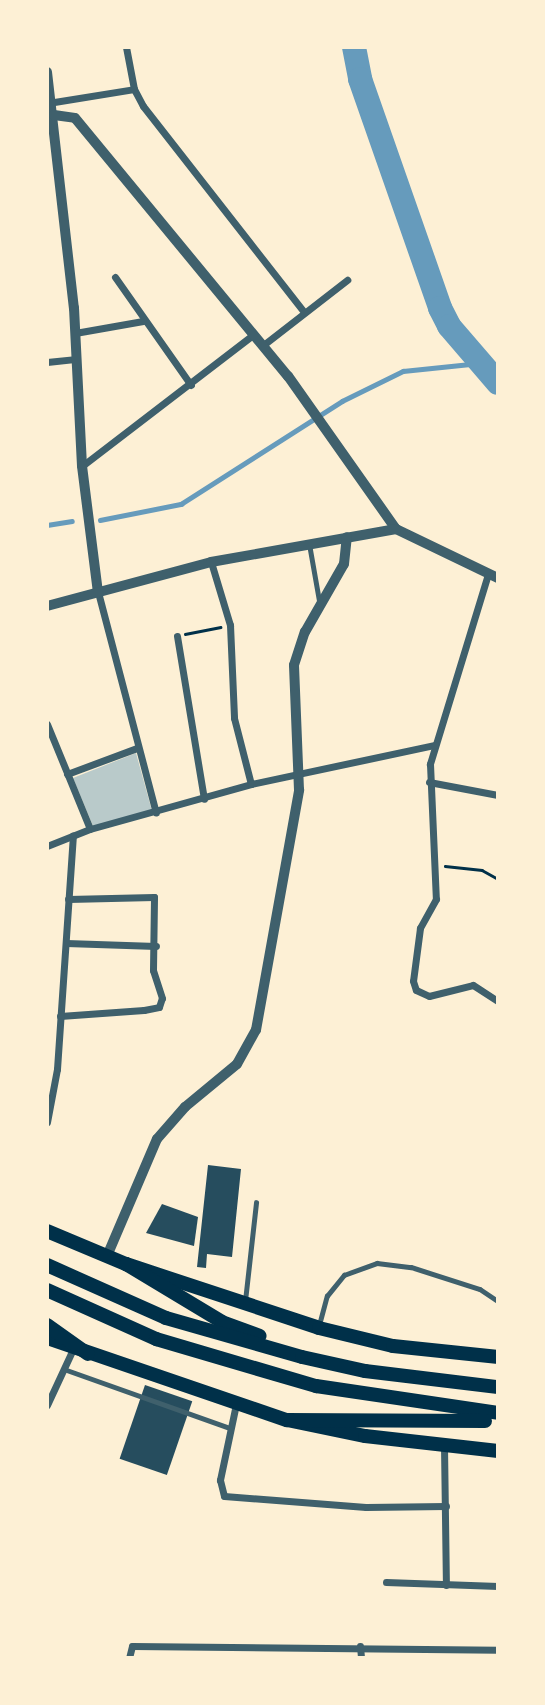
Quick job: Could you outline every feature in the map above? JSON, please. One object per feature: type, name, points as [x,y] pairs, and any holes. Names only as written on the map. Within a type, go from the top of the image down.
[{"type":"main road","points":[[47,1231],[126,1264],[319,1328],[393,1346],[498,1357]]},
{"type":"main road","points":[[126,1264],[245,1332],[438,1381]]},
{"type":"main road","points":[[47,1265],[166,1318],[302,1357],[438,1381],[498,1387]]},
{"type":"main road","points":[[47,1290],[156,1339],[316,1386],[498,1413]]},
{"type":"main road","points":[[47,1325],[88,1354]]},
{"type":"main road","points":[[47,1338],[287,1420],[444,1446],[498,1451]]},
{"type":"main road","points":[[287,1420],[498,1421]]},
{"type":"street","points":[[125,47],[134,89],[304,312]]},
{"type":"street","points":[[47,72],[54,115],[75,333],[82,467],[92,526],[97,592],[156,813]]},
{"type":"street","points":[[50,103],[134,89]]},
{"type":"street","points":[[54,115],[75,118],[303,396],[396,529],[493,576],[435,745],[429,782],[436,899],[420,928],[416,990],[436,997],[473,985],[498,1001]]},
{"type":"street","points":[[115,277],[143,321],[191,385]]},
{"type":"street","points":[[262,345],[347,280]]},
{"type":"street","points":[[75,333],[143,321]]},
{"type":"street","points":[[82,467],[253,335]]},
{"type":"street","points":[[47,362],[77,359]]},
{"type":"street","points":[[47,606],[211,562],[309,542],[396,529]]},
{"type":"street","points":[[107,1256],[157,1139],[185,1107],[237,1064],[252,1039],[297,807],[299,773],[294,665],[320,606],[344,564],[347,537]]},
{"type":"street","points":[[211,562],[230,625],[234,718],[251,784]]},
{"type":"street","points":[[177,636],[204,799]]},
{"type":"street","points":[[47,724],[90,829]]},
{"type":"street","points":[[47,846],[90,829],[156,813],[251,784],[435,745]]},
{"type":"street","points":[[67,774],[137,748]]},
{"type":"street","points":[[429,782],[498,795]]},
{"type":"street","points":[[47,1122],[57,1069],[73,835]]},
{"type":"street","points":[[60,1016],[159,1007],[162,998],[153,970],[156,946],[154,897],[68,899]]},
{"type":"street","points":[[66,943],[156,946]]},
{"type":"street","points":[[47,1066],[57,1069]]},
{"type":"street","points":[[47,1405],[73,1349]]},
{"type":"street","points":[[236,1404],[220,1490],[231,1499],[366,1507],[446,1506]]},
{"type":"street","points":[[444,1446],[446,1585]]},
{"type":"street","points":[[386,1582],[498,1586]]},
{"type":"street","points":[[129,1658],[132,1646],[360,1646],[498,1650]]},
{"type":"street","points":[[360,1646],[360,1658]]},
{"type":"lane","points":[[309,542],[320,606]]},
{"type":"lane","points":[[245,1305],[256,1203]]},
{"type":"lane","points":[[319,1328],[327,1296],[344,1275],[377,1263],[423,1271],[480,1289],[498,1301]]},
{"type":"lane","points":[[64,1369],[230,1428]]},
{"type":"path","points":[[177,636],[230,625]]},
{"type":"path","points":[[434,866],[482,870],[498,880]]},
{"type":"shaded area","points":[[136,753],[152,811],[93,826],[73,778]]},
{"type":"building","points":[[208,1165],[241,1169],[232,1257],[207,1254],[206,1268],[197,1267]]},
{"type":"building","points":[[162,1204],[198,1217],[194,1246],[146,1233]]},
{"type":"building","points":[[145,1385],[192,1401],[167,1475],[120,1459]]},
{"type":"waterway","points":[[354,47],[360,79],[440,308],[449,326],[498,383]]},
{"type":"waterway","points":[[100,520],[181,504],[342,401],[403,371],[480,363]]},
{"type":"waterway","points":[[47,525],[72,521]]}]
